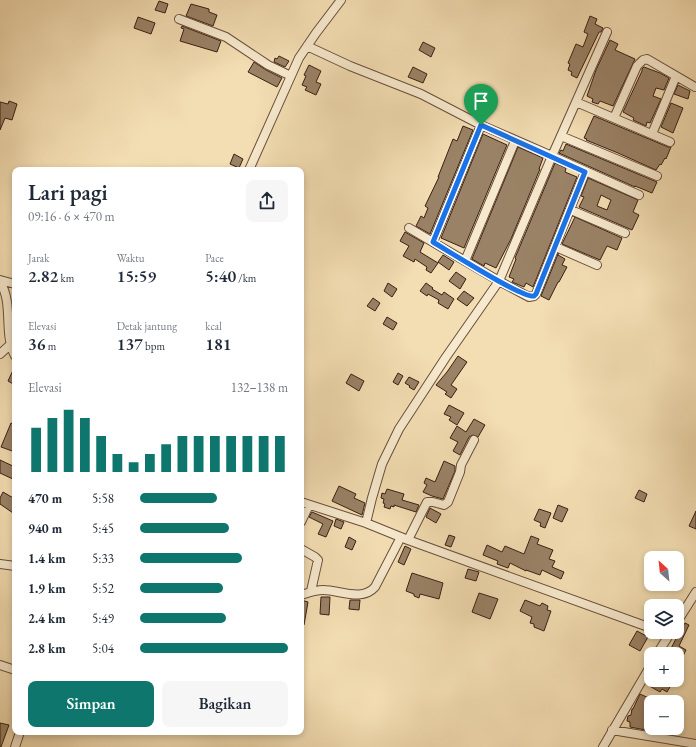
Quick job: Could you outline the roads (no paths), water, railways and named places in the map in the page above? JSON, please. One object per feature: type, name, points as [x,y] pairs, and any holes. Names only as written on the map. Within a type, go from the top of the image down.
[{"type":"street","points":[[249,167],[281,101],[290,76],[306,46],[341,0]]},
{"type":"street","points":[[179,19],[226,37],[268,65],[290,76]]},
{"type":"street","points":[[366,523],[382,464],[399,429],[446,357],[499,281],[606,32]]},
{"type":"street","points":[[306,46],[350,66],[421,94],[481,125],[639,195]]},
{"type":"street","points":[[614,118],[637,66],[641,61],[647,59],[695,87]]},
{"type":"street","points":[[652,134],[676,76]]},
{"type":"street","points":[[576,102],[670,142]]},
{"type":"street","points":[[433,242],[481,125]]},
{"type":"street","points":[[561,136],[657,176]]},
{"type":"street","points":[[465,261],[515,140]]},
{"type":"street","points":[[409,228],[528,297],[534,296],[556,247],[585,172]]},
{"type":"street","points":[[571,210],[624,233]]},
{"type":"street","points":[[556,247],[597,265]]},
{"type":"street","points":[[0,281],[12,283]]},
{"type":"street","points":[[0,281],[6,295],[12,347]]},
{"type":"street","points":[[0,354],[11,344]]},
{"type":"street","points":[[304,594],[311,591],[324,590],[358,595],[368,594],[375,587],[427,502],[444,505],[448,502],[462,463],[474,440]]},
{"type":"street","points":[[305,504],[366,523],[644,625]]},
{"type":"street","points":[[304,551],[318,560],[311,591]]},
{"type":"street","points":[[0,564],[12,566]]},
{"type":"street","points":[[684,611],[696,592]]},
{"type":"street","points":[[0,665],[12,669]]},
{"type":"street","points":[[602,747],[644,677]]},
{"type":"street","points":[[612,730],[696,744]]},
{"type":"street","points":[[15,747],[19,735]]}]
